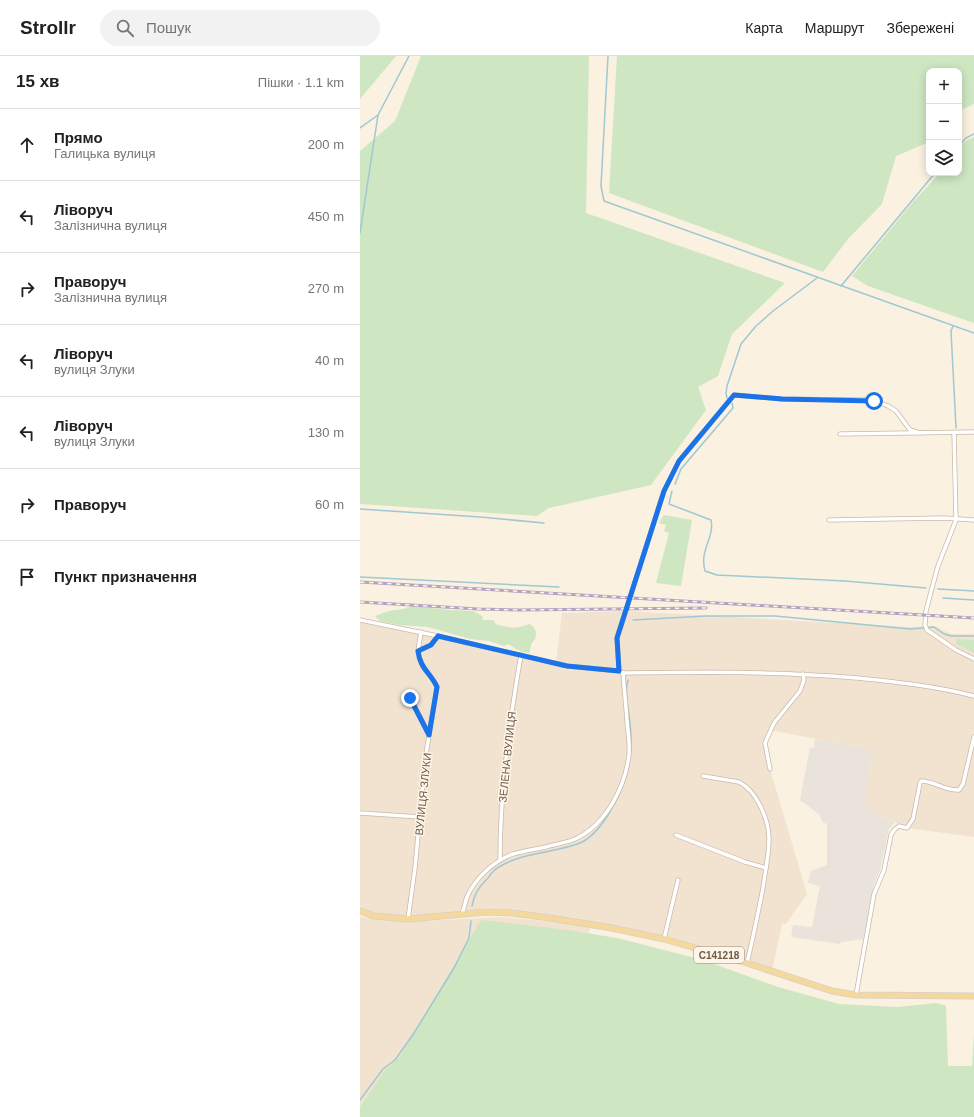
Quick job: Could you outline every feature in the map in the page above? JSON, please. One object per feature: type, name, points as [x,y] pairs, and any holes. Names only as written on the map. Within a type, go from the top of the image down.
[{"type":"main road","name":"С141218","points":[[360,911],[374,916],[408,919],[487,912],[512,913],[612,928],[664,939],[747,963],[832,991],[856,995],[974,996]]},
{"type":"street","points":[[462,914],[467,898],[474,884],[500,860],[513,855],[574,840],[587,833],[597,824],[618,793],[624,778],[629,754],[629,742],[617,638],[664,491],[679,461],[734,395],[782,399],[866,400],[878,402],[896,411],[910,430],[920,433]]},
{"type":"street","points":[[840,434],[974,432]]},
{"type":"street","points":[[954,433],[956,520],[938,566],[926,614],[925,625],[927,630],[956,650],[974,659]]},
{"type":"street","points":[[829,520],[944,518],[974,520]]},
{"type":"street","points":[[360,620],[421,632],[567,666],[621,672],[804,674],[904,682],[952,690],[974,696]]},
{"type":"street","name":"ВУЛИЦЯ ЗЛУКИ","points":[[408,919],[415,868],[425,760],[437,687],[424,670],[418,656],[421,632]]},
{"type":"street","points":[[418,651],[431,645],[438,636]]},
{"type":"street","name":"ЗЕЛЕНА ВУЛИЦЯ","points":[[500,860],[500,825],[504,767],[521,655]]},
{"type":"street","points":[[770,769],[765,743],[774,723],[800,691],[804,680],[804,674]]},
{"type":"street","points":[[410,698],[429,735]]},
{"type":"street","points":[[856,995],[874,894],[884,870],[891,835],[899,826],[907,828],[912,819],[921,781],[959,790],[963,784],[974,737]]},
{"type":"street","points":[[703,776],[744,784],[758,801],[765,817],[769,838],[766,868],[747,963]]},
{"type":"street","points":[[360,813],[420,817]]},
{"type":"street","points":[[676,835],[745,862],[766,868]]},
{"type":"street","points":[[664,939],[678,880]]},
{"type":"shaded area","points":[[626,611],[909,627],[934,626],[951,634],[974,634],[974,837],[907,828],[879,816],[866,807],[864,800],[873,750],[770,730],[765,743],[770,769],[807,894],[786,924],[782,924],[772,971],[664,939],[512,913],[408,919],[360,911],[360,620],[556,663],[562,613]]},
{"type":"shaded area","points":[[815,739],[873,750],[864,800],[866,807],[879,816],[895,822],[889,829],[880,870],[873,887],[863,939],[841,942],[840,944],[791,937],[793,925],[812,927],[820,886],[808,883],[811,871],[827,865],[827,824],[822,822],[820,815],[800,800],[810,747],[814,748]]},
{"type":"shaded area","points":[[360,917],[403,922],[502,917],[564,923],[590,928],[548,1117],[360,1117]]},
{"type":"green space","points":[[360,56],[396,56],[360,99]]},
{"type":"green space","points":[[421,56],[589,56],[586,213],[785,283],[732,334],[718,376],[698,387],[706,410],[651,485],[549,508],[537,516],[360,504],[360,151],[395,121]]},
{"type":"green space","points":[[617,56],[974,56],[974,104],[962,110],[962,68],[926,68],[926,143],[896,156],[882,204],[848,239],[823,272],[609,193]]},
{"type":"green space","points":[[974,137],[974,323],[868,286],[852,276],[913,202],[937,176],[962,176],[962,146]]},
{"type":"green space","points":[[664,515],[692,520],[681,586],[656,583],[669,533],[664,531],[666,525],[659,523]]},
{"type":"green space","points":[[413,606],[473,611],[482,616],[483,620],[493,620],[496,624],[508,627],[521,627],[529,624],[535,629],[536,636],[531,644],[529,653],[518,650],[509,644],[504,646],[489,641],[470,639],[428,627],[400,625],[380,621],[375,616],[389,611]]},
{"type":"green space","points":[[957,639],[974,640],[974,653],[956,644]]},
{"type":"green space","points":[[481,920],[568,930],[617,938],[703,960],[778,987],[839,1004],[897,1007],[937,1003],[946,1006],[948,1066],[972,1066],[974,1033],[974,1117],[360,1117],[360,1107],[384,1071],[399,1058]]},
{"type":"waterway","points":[[360,128],[378,115],[409,56]]},
{"type":"waterway","points":[[608,56],[601,186],[604,201],[974,333]]},
{"type":"waterway","points":[[360,233],[378,115]]},
{"type":"waterway","points":[[962,143],[966,138],[974,134]]},
{"type":"waterway","points":[[841,286],[933,176]]},
{"type":"waterway","points":[[727,398],[727,386],[741,344],[756,326],[773,311],[817,278]]},
{"type":"waterway","points":[[953,326],[951,331],[956,428]]},
{"type":"waterway","points":[[675,484],[681,469],[733,408],[732,403]]},
{"type":"waterway","points":[[672,491],[669,504],[711,520],[711,532],[704,557],[705,571],[717,575],[845,581],[926,588]]},
{"type":"waterway","points":[[360,509],[544,523]]},
{"type":"waterway","points":[[360,577],[559,587]]},
{"type":"waterway","points":[[938,589],[974,591]]},
{"type":"waterway","points":[[943,598],[974,600]]},
{"type":"waterway","points":[[633,620],[706,616],[775,616],[910,629],[934,627],[944,634],[952,636],[974,636]]},
{"type":"waterway","points":[[472,906],[477,891],[497,868],[518,858],[580,843],[592,835],[605,819],[620,793],[628,771],[630,760],[631,736],[626,691],[628,680]]},
{"type":"waterway","points":[[360,1100],[383,1069],[395,1060],[414,1033],[454,968],[469,938],[471,921]]},
{"type":"railway","points":[[360,582],[974,618]]},
{"type":"railway","points":[[360,602],[519,610],[706,608]]},
{"type":"route","points":[[410,698],[429,735],[437,687],[424,670],[418,656],[418,651],[431,645],[438,636],[567,666],[619,671],[617,638],[664,491],[679,461],[734,395],[782,399],[874,401]]}]
